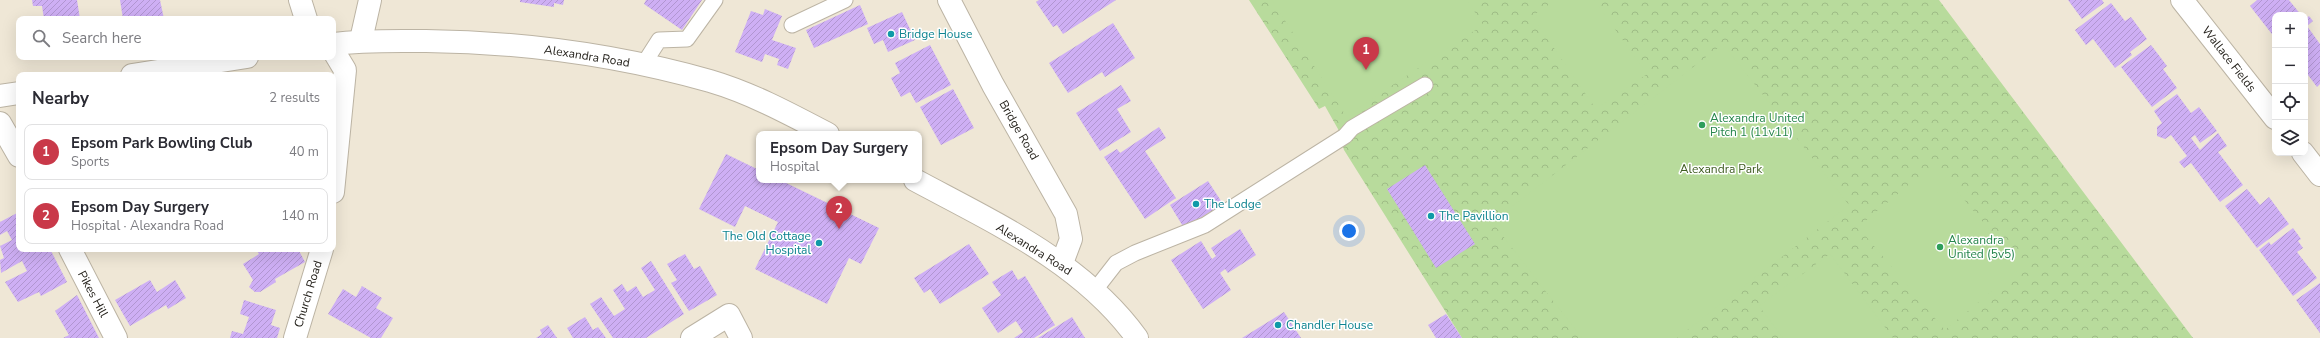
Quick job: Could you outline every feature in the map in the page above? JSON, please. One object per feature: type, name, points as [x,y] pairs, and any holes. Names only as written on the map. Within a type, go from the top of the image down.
[{"type":"main road","points":[[300,0],[305,16]]},
{"type":"main road","points":[[362,40],[370,0]]},
{"type":"main road","name":"Bridge Road","points":[[949,0],[994,85],[1066,214],[1071,239],[1062,263]]},
{"type":"main road","name":"Wallace Fields","points":[[2182,0],[2272,114]]},
{"type":"main road","name":"Alexandra Road","points":[[336,44],[362,40],[492,43],[592,55],[711,81],[748,95],[822,131]]},
{"type":"main road","points":[[336,55],[345,70],[336,162]]},
{"type":"main road","points":[[151,72],[228,60]]},
{"type":"main road","points":[[0,96],[16,93]]},
{"type":"main road","points":[[0,123],[16,151]]},
{"type":"main road","points":[[2304,156],[2320,175]]},
{"type":"main road","name":"Alexandra Road","points":[[920,183],[1062,263],[1095,290],[1125,321],[1137,338]]},
{"type":"main road","name":"Pikes Hill","points":[[72,252],[116,338]]},
{"type":"main road","name":"Church Road","points":[[295,338],[321,252]]},
{"type":"main road","points":[[692,338],[729,315],[741,338]]},
{"type":"lane","points":[[643,65],[659,40],[687,39],[715,0]]},
{"type":"lane","points":[[792,25],[845,0]]},
{"type":"lane","points":[[1095,290],[1116,263],[1134,253],[1205,225],[1345,136],[1352,128],[1425,85]]},
{"type":"green space","name":"Alexandra Park","points":[[1249,0],[1939,0],[2193,338],[1462,338],[1344,150],[1338,129],[1325,106],[1319,109]]},
{"type":"green space","points":[[1272,0],[1467,0],[1483,25],[1346,116]]},
{"type":"green space","points":[[1556,0],[1594,0],[1647,74],[1596,109],[1532,16]]},
{"type":"green space","name":"Alexandra United Pitch 1 (11v11)","points":[[1723,44],[1849,205],[1677,338],[1582,338],[1492,222]]},
{"type":"green space","name":"Alexandra United (5v5)","points":[[1934,164],[2021,267],[1945,330],[1858,227]]},
{"type":"green space","points":[[1830,254],[1893,338],[1783,338],[1759,306]]},
{"type":"building","points":[[32,0],[77,0],[80,16],[44,16],[42,6],[33,6]]},
{"type":"building","points":[[120,0],[160,0],[163,16],[123,16]]},
{"type":"building","points":[[520,0],[564,0],[563,5],[554,3],[554,7],[520,2]]},
{"type":"building","points":[[646,0],[702,0],[682,30],[644,4]]},
{"type":"building","points":[[1039,0],[1116,0],[1063,34],[1057,25],[1053,27],[1036,2]]},
{"type":"building","points":[[2068,0],[2102,0],[2104,3],[2082,19]]},
{"type":"building","points":[[2257,0],[2289,0],[2299,12],[2272,12],[2272,34],[2250,6]]},
{"type":"building","points":[[2111,3],[2125,21],[2131,17],[2147,39],[2130,52],[2132,55],[2115,68],[2093,39],[2086,45],[2075,30]]},
{"type":"building","points":[[860,5],[868,24],[814,48],[806,30]]},
{"type":"building","points":[[765,9],[782,16],[772,40],[796,48],[788,69],[777,65],[779,59],[765,54],[762,62],[735,52],[751,11],[763,15]]},
{"type":"building","name":"Bridge House","points":[[902,12],[915,40],[888,52],[883,40],[874,44],[867,28]]},
{"type":"building","points":[[2309,16],[2313,21],[2308,25]]},
{"type":"building","points":[[1113,23],[1135,58],[1105,77],[1102,72],[1068,93],[1049,63]]},
{"type":"building","points":[[2308,27],[2320,44],[2320,84],[2317,87],[2308,75]]},
{"type":"building","points":[[930,45],[951,85],[916,103],[910,92],[901,97],[891,78],[900,73],[895,63]]},
{"type":"building","points":[[2151,45],[2167,66],[2163,69],[2177,88],[2152,107],[2121,67]]},
{"type":"building","points":[[1121,85],[1131,101],[1117,109],[1131,132],[1100,151],[1076,113]]},
{"type":"building","points":[[953,89],[974,128],[941,145],[920,107]]},
{"type":"building","points":[[2177,94],[2191,113],[2199,107],[2217,131],[2200,143],[2195,135],[2191,138],[2200,150],[2218,133],[2227,146],[2218,152],[2243,185],[2220,202],[2191,163],[2184,168],[2179,162],[2187,156],[2171,135],[2165,139],[2157,136],[2157,127],[2162,123],[2154,111]]},
{"type":"building","points":[[1159,127],[1166,138],[1145,151],[1176,198],[1145,219],[1104,157],[1117,149],[1120,153]]},
{"type":"building","name":"The Old Cottage Hospital","points":[[726,154],[756,169],[756,183],[786,183],[879,228],[861,264],[849,258],[827,304],[755,269],[778,222],[745,206],[735,227],[699,209]]},
{"type":"building","name":"The Pavillion","points":[[1425,165],[1475,244],[1436,268],[1387,189]]},
{"type":"building","name":"The Lodge","points":[[1208,181],[1223,204],[1184,228],[1170,205]]},
{"type":"building","points":[[2247,189],[2260,205],[2269,197],[2289,224],[2257,248],[2225,206]]},
{"type":"building","points":[[16,214],[16,252],[52,252],[67,282],[41,296],[39,292],[18,302],[5,282],[27,271],[22,261],[1,273],[0,260],[4,258],[0,246],[12,240],[7,231],[0,235],[0,222]]},
{"type":"building","points":[[2293,228],[2301,239],[2298,241],[2303,248],[2297,252],[2317,278],[2293,296],[2259,250],[2269,242],[2271,245]]},
{"type":"building","points":[[1240,229],[1256,255],[1228,273],[1225,269],[1220,273],[1231,290],[1203,309],[1171,260],[1201,241],[1212,259],[1216,256],[1211,248]]},
{"type":"building","points":[[969,244],[989,274],[940,304],[930,289],[924,293],[914,278]]},
{"type":"building","points":[[258,252],[300,252],[305,262],[275,279],[276,282],[260,292],[255,292],[249,287],[253,280],[243,264],[259,254]]},
{"type":"building","points":[[685,254],[694,269],[700,266],[717,295],[689,311],[671,283],[677,280],[667,264]]},
{"type":"building","points":[[651,261],[684,314],[646,338],[613,338],[590,304],[601,297],[614,316],[625,309],[613,290],[622,284],[627,292],[636,286],[643,297],[655,290],[641,268]]},
{"type":"building","points":[[1012,270],[1018,280],[1025,276],[1055,325],[1034,338],[1014,338],[1023,332],[1016,321],[998,333],[982,308],[1001,295],[992,282]]},
{"type":"building","points":[[150,280],[157,292],[175,280],[186,298],[168,309],[166,305],[130,326],[115,300]]},
{"type":"building","points":[[2320,283],[2320,333],[2296,300]]},
{"type":"building","points":[[362,286],[382,298],[376,308],[393,318],[381,338],[371,338],[328,314],[343,289],[356,297]]},
{"type":"building","points":[[77,295],[99,338],[63,338],[69,335],[55,311]]},
{"type":"building","points":[[244,300],[276,310],[271,325],[280,328],[277,338],[230,338],[232,331],[243,334],[249,317],[240,314]]},
{"type":"building","name":"Chandler House","points":[[1284,312],[1301,338],[1242,338]]},
{"type":"building","points":[[1446,314],[1462,338],[1436,338],[1428,325]]},
{"type":"building","points":[[585,317],[593,330],[598,327],[606,338],[573,338],[567,328]]},
{"type":"building","points":[[1072,317],[1085,338],[1038,338]]},
{"type":"building","points":[[548,325],[557,338],[536,338],[542,334],[540,330]]},
{"type":"place","name":"Bridge House","points":[[891,34]]},
{"type":"place","name":"Epsom Park Bowling Club","points":[[1366,70]]},
{"type":"place","name":"Alexandra United Pitch 1 (11v11)","points":[[1702,125]]},
{"type":"place","name":"The Lodge","points":[[1196,204]]},
{"type":"place","name":"The Pavillion","points":[[1431,216]]},
{"type":"place","name":"Epsom Day Surgery","points":[[839,229]]},
{"type":"place","name":"The Old Cottage Hospital","points":[[819,243]]},
{"type":"place","name":"Alexandra United (5v5)","points":[[1940,247]]},
{"type":"place","name":"Chandler House","points":[[1278,325]]}]
